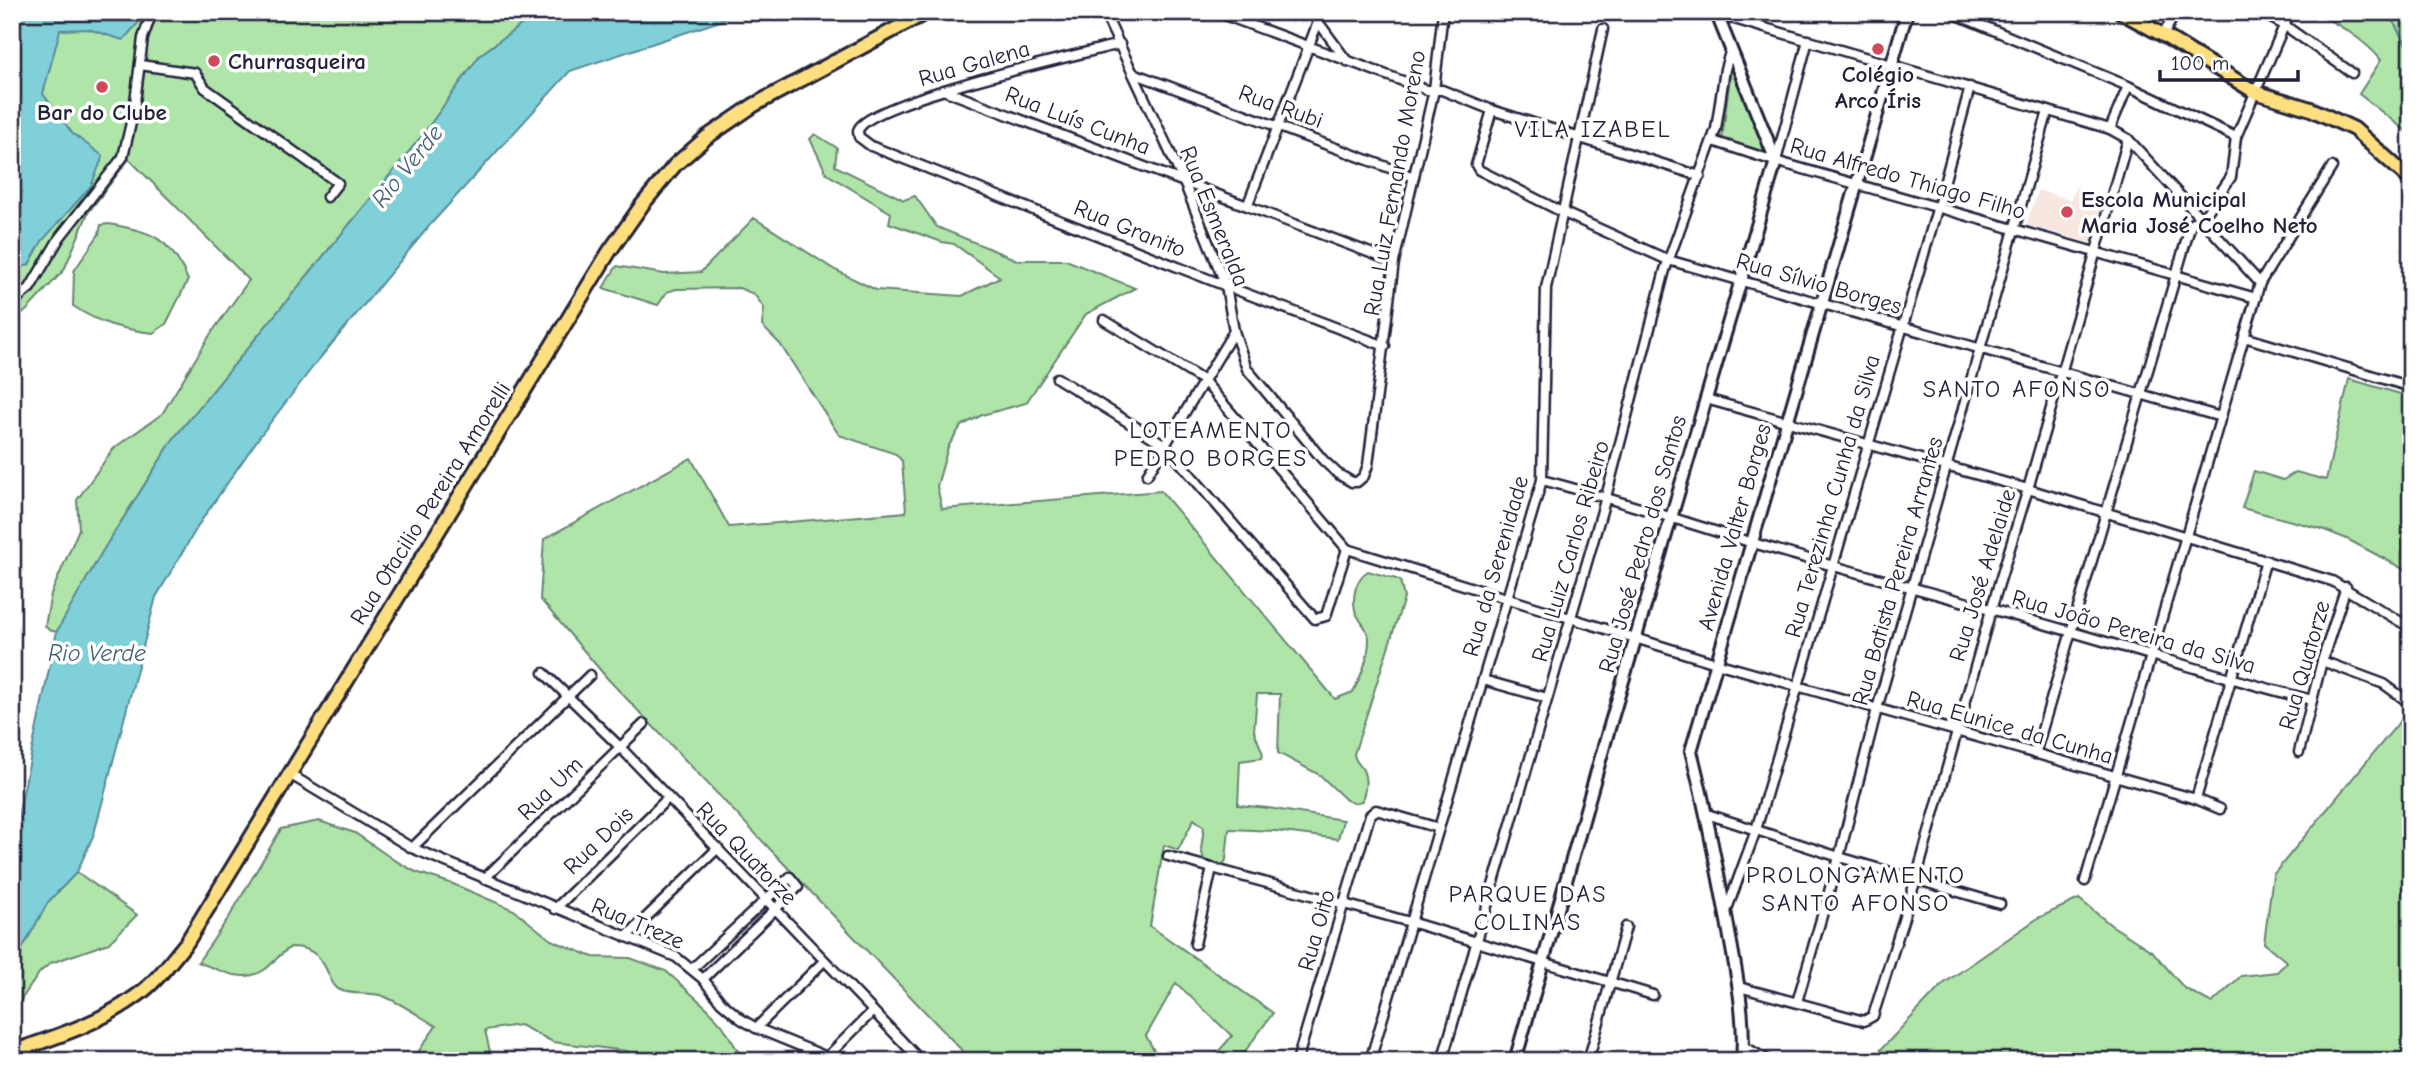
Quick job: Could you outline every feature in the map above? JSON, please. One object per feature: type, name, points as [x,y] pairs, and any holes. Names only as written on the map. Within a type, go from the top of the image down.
[{"type":"main road","name":"Rua Otacilio Pereira Amorelli","points":[[12,1052],[96,1022],[137,996],[187,942],[609,252],[675,165],[707,137],[754,105],[927,12]]},
{"type":"main road","points":[[2122,12],[2255,92],[2311,109],[2354,129],[2411,180]]},
{"type":"street","points":[[12,303],[30,288],[61,237],[123,157],[134,110],[143,38],[152,12]]},
{"type":"street","name":"Rua Esmeralda","points":[[1104,12],[1182,180],[1226,286],[1234,331],[1247,369],[1323,460],[1346,480],[1357,482]]},
{"type":"street","points":[[1216,12],[1427,90],[1442,90],[1492,110],[1700,176]]},
{"type":"street","points":[[1311,12],[1348,61]]},
{"type":"street","name":"Rua Luiz Fernando Moreno","points":[[1357,482],[1364,476],[1368,466],[1394,262],[1434,90],[1443,12]]},
{"type":"street","name":"Avenida Valter Borges","points":[[1742,1061],[1739,987],[1707,814],[1691,751],[1907,12]]},
{"type":"street","points":[[1950,12],[2128,86],[2236,137]]},
{"type":"street","points":[[2163,35],[2176,12]]},
{"type":"street","points":[[2260,12],[2284,25],[2352,73]]},
{"type":"street","points":[[2035,754],[2191,224],[2205,215],[2231,177],[2236,137],[2290,12]]},
{"type":"street","points":[[1716,13],[2110,129],[2128,139],[2260,284]]},
{"type":"street","points":[[1716,13],[1776,161]]},
{"type":"street","points":[[1248,204],[1318,22]]},
{"type":"street","name":"Rua da Serenidade","points":[[1370,1061],[1542,480],[1546,288],[1603,29]]},
{"type":"street","name":"Rua José Pedro dos Santos","points":[[1515,1061],[1776,161],[1808,40]]},
{"type":"street","name":"Rua Galena","points":[[863,141],[858,131],[865,122],[886,110],[943,90],[1120,44]]},
{"type":"street","name":"Rua Luiz Carlos Ribeiro","points":[[1442,1061],[1606,496],[1668,260],[1713,141],[1730,52]]},
{"type":"street","points":[[140,65],[195,73],[205,88],[338,183],[327,197]]},
{"type":"street","name":"Rua Rubi","points":[[1133,73],[1414,177]]},
{"type":"street","name":"Rua Terezinha Cunha da Silva","points":[[1726,915],[1756,830],[1938,206],[1970,86]]},
{"type":"street","points":[[2110,129],[2128,86]]},
{"type":"street","name":"Rua Luís Cunha","points":[[943,90],[1248,204],[1394,262]]},
{"type":"street","name":"Rua Sílvio Borges","points":[[1492,110],[1476,164],[1478,168],[1562,212],[1668,260],[2221,417]]},
{"type":"street","name":"Rua Batista Pereira Arrantes","points":[[1797,1002],[1839,857],[1877,709],[2048,111]]},
{"type":"street","name":"Rua José Adelaide","points":[[1797,1002],[1864,1021],[1873,1016],[1916,879],[2128,139]]},
{"type":"street","name":"Rua Granito","points":[[863,141],[1226,286],[1385,346]]},
{"type":"street","name":"Rua Alfredo Thiago Filho","points":[[1713,141],[2256,298]]},
{"type":"street","points":[[2085,881],[2260,284],[2332,167]]},
{"type":"street","points":[[1057,378],[1166,445],[1315,619],[1326,616],[1347,549],[1204,382],[1104,320]]},
{"type":"street","points":[[1147,475],[1234,331]]},
{"type":"street","points":[[2244,337],[2411,387]]},
{"type":"street","points":[[1706,399],[2028,489],[2332,580],[2411,628]]},
{"type":"street","name":"Rua João Pereira da Silva","points":[[1542,480],[1606,496],[1911,589],[2312,700]]},
{"type":"street","name":"Rua Eunice da Cunha","points":[[1347,549],[1716,663],[2196,799],[2220,809]]},
{"type":"street","points":[[2196,799],[2266,560]]},
{"type":"street","name":"Rua Quatorze","points":[[2299,752],[2322,661],[2346,587]]},
{"type":"street","points":[[2322,661],[2384,684],[2411,704]]},
{"type":"street","name":"Rua Quatorze","points":[[544,673],[620,747],[921,1061]]},
{"type":"street","points":[[412,848],[590,675]]},
{"type":"street","points":[[1483,680],[1547,698]]},
{"type":"street","name":"Rua Um","points":[[484,879],[644,724]]},
{"type":"street","name":"Rua Treze","points":[[290,775],[412,848],[676,957],[703,979],[721,1002],[741,1019],[829,1059]]},
{"type":"street","name":"Rua Dois","points":[[555,909],[668,798]]},
{"type":"street","name":"Rua Oito","points":[[1297,1061],[1372,812],[1376,810],[1439,828]]},
{"type":"street","points":[[1707,814],[1839,857],[2000,904]]},
{"type":"street","points":[[626,937],[718,848]]},
{"type":"street","points":[[1168,856],[1543,960],[1653,995]]},
{"type":"street","points":[[1195,944],[1212,868]]},
{"type":"street","points":[[692,969],[790,877],[798,887],[703,979]]},
{"type":"street","points":[[1588,1061],[1626,927]]},
{"type":"street","points":[[756,1028],[824,961]]},
{"type":"street","points":[[1739,987],[1797,1002]]},
{"type":"street","points":[[829,1059],[873,1012]]},
{"type":"street","points":[[1743,1046],[1769,1061]]},
{"type":"shaded area","name":"Escola Municipal Maria José Coelho Neto","points":[[2076,187],[2109,196],[2095,241],[2090,243],[2026,225],[2038,190],[2071,200]]},
{"type":"green space","points":[[12,12],[539,12],[480,55],[422,136],[174,438],[102,552],[57,632],[45,626],[51,594],[79,529],[77,500],[114,448],[162,414],[210,335],[249,280],[129,159],[88,213],[64,270],[26,311],[12,319]]},
{"type":"green space","points":[[2315,12],[2411,12],[2411,135],[2359,94],[2381,60],[2359,39]]},
{"type":"green space","points":[[1731,68],[1766,152],[1722,139]]},
{"type":"green space","points":[[815,134],[837,148],[835,166],[904,200],[915,196],[937,227],[1017,260],[1066,260],[1135,288],[1086,314],[1026,403],[982,415],[961,426],[948,447],[937,486],[942,509],[1161,491],[1335,699],[1353,692],[1368,653],[1369,635],[1356,614],[1354,605],[1358,583],[1368,571],[1400,580],[1404,598],[1354,754],[1365,778],[1362,801],[1354,803],[1346,800],[1320,775],[1278,753],[1280,694],[1257,694],[1254,731],[1262,758],[1240,761],[1238,805],[1343,820],[1338,839],[1275,831],[1229,829],[1226,860],[1223,865],[1204,860],[1201,849],[1204,827],[1194,819],[1178,850],[1164,845],[1150,926],[1273,1013],[1238,1061],[1210,1061],[1232,1036],[1176,983],[1146,1036],[1160,1061],[972,1061],[607,678],[540,599],[544,539],[691,458],[729,527],[906,512],[902,461],[896,454],[839,435],[780,344],[762,326],[764,308],[754,294],[739,288],[676,289],[667,292],[658,305],[603,288],[617,266],[664,274],[701,272],[754,218],[835,270],[876,290],[962,296],[1000,277],[954,244],[889,223],[891,213],[827,174],[810,139]]},
{"type":"green space","points":[[101,225],[137,230],[158,239],[174,254],[188,280],[166,324],[153,333],[111,325],[73,306],[74,271],[99,234]]},
{"type":"green space","points":[[2349,379],[2411,397],[2411,573],[2347,539],[2322,529],[2242,508],[2254,471],[2283,480],[2296,472],[2326,480]]},
{"type":"green space","points":[[2409,710],[2411,1061],[1870,1061],[1943,984],[2038,918],[2079,899],[2111,925],[2153,952],[2184,988],[2212,1003],[2241,976],[2277,972],[2287,962],[2264,943],[2273,875]]},
{"type":"green space","points":[[319,821],[355,833],[416,872],[453,884],[514,910],[551,940],[593,957],[630,958],[666,971],[723,1026],[744,1061],[652,1061],[627,1051],[553,1042],[520,1025],[485,1030],[492,1061],[412,1061],[436,1026],[383,996],[340,990],[320,959],[313,953],[291,947],[264,970],[248,976],[223,972],[198,962],[231,914],[281,829]]},
{"type":"green space","points":[[77,872],[137,915],[109,943],[51,963],[40,972],[12,1013],[12,967],[48,902]]},
{"type":"water","points":[[12,12],[143,12],[140,21],[123,40],[88,29],[60,30],[43,94],[73,134],[103,156],[91,186],[42,241],[29,265],[19,268],[12,263]]},
{"type":"water","name":"Rio Verde","points":[[539,12],[736,12],[720,21],[570,71],[430,225],[315,364],[260,436],[201,521],[156,597],[94,834],[77,872],[48,902],[12,967],[12,846],[57,631],[102,552],[174,438],[422,136],[480,55]]},
{"type":"waterway","points":[[2388,12],[2411,53]]},
{"type":"place","name":"Colégio Arco Íris","points":[[1878,49]]},
{"type":"place","name":"Churrasqueira","points":[[214,61]]},
{"type":"place","name":"Bar do Clube","points":[[102,87]]},
{"type":"place","name":"Escola Municipal Maria José Coelho Neto","points":[[2067,212]]},
{"type":"district","name":"VILA IZABEL","points":[[1593,129]]},
{"type":"district","name":"SANTO AFONSO","points":[[2017,389]]},
{"type":"district","name":"LOTEAMENTO PEDRO BORGES","points":[[1211,444]]},
{"type":"district","name":"PROLONGAMENTO SANTO AFONSO","points":[[1856,889]]},
{"type":"district","name":"PARQUE DAS COLINAS","points":[[1528,908]]}]
